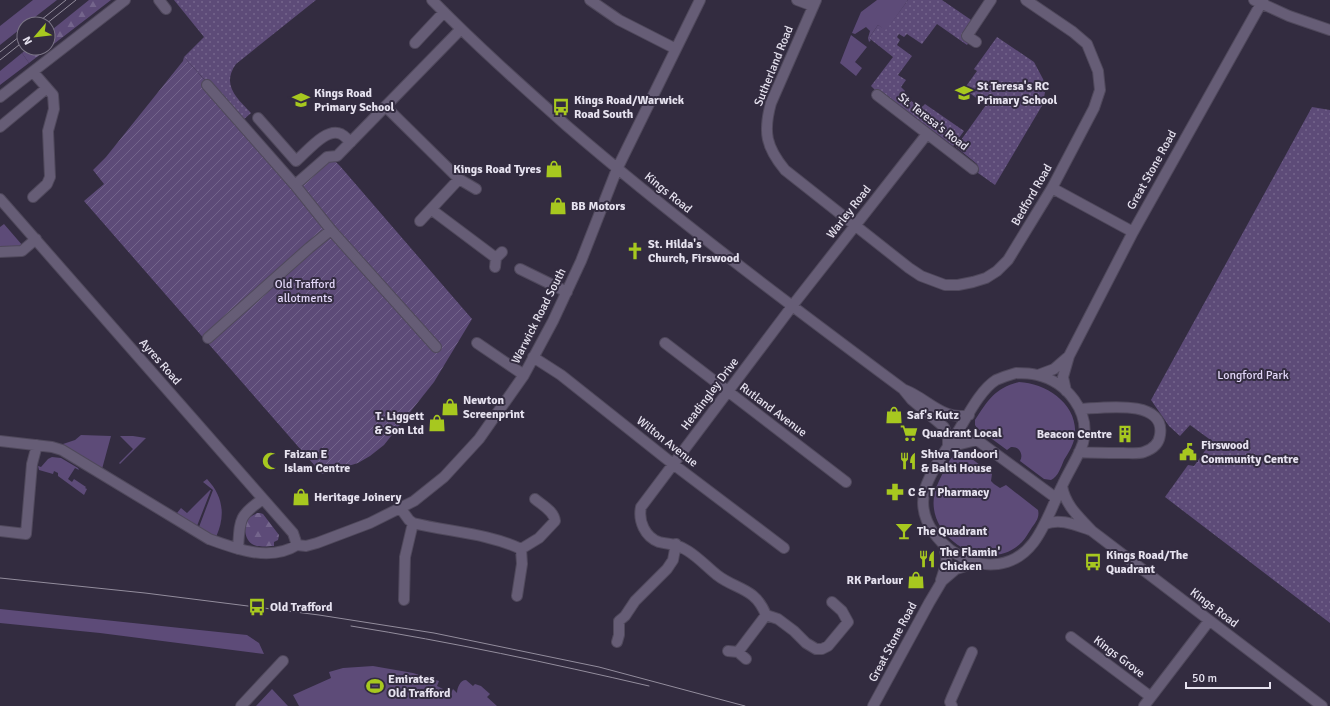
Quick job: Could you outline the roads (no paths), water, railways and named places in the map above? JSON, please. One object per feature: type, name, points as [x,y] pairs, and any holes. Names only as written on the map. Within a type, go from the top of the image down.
[{"type":"street","points":[[0,97],[125,0]]},
{"type":"street","points":[[159,0],[166,9]]},
{"type":"street","name":"Kings Road","points":[[432,0],[522,87],[617,169],[791,306],[903,389],[915,394],[951,416],[969,415]]},
{"type":"street","points":[[590,0],[619,20],[676,49]]},
{"type":"street","name":"Warwick Road South","points":[[0,442],[37,445],[62,450],[209,539],[238,549],[265,553],[288,550],[297,545],[306,546],[317,544],[370,523],[414,501],[429,490],[459,462],[479,439],[524,375],[567,292],[617,169],[700,0]]},
{"type":"street","points":[[798,0],[814,3]]},
{"type":"street","points":[[976,42],[967,36],[991,0]]},
{"type":"street","name":"Bedford Road","points":[[854,225],[921,276],[945,285],[958,285],[986,278],[997,271],[1008,260],[1052,188],[1094,108],[1100,90],[1098,71],[1087,44],[1073,32],[1026,0]]},
{"type":"street","points":[[1259,1],[1289,16],[1330,30]]},
{"type":"street","name":"Great Stone Road","points":[[1066,391],[1064,377],[1069,356],[1133,232],[1259,1]]},
{"type":"street","name":"Sutherland Road","points":[[814,3],[771,103],[767,119],[767,137],[775,159],[785,170],[854,225]]},
{"type":"street","points":[[414,44],[444,12]]},
{"type":"street","points":[[295,185],[327,157],[337,156],[461,29]]},
{"type":"street","points":[[33,72],[53,95],[54,109],[48,131],[50,177],[47,184],[33,197]]},
{"type":"street","points":[[207,85],[295,185],[331,230],[436,346]]},
{"type":"street","points":[[0,127],[47,88]]},
{"type":"street","name":"St. Teresa's Road","points":[[877,95],[972,169]]},
{"type":"street","points":[[386,107],[459,179],[476,189]]},
{"type":"street","points":[[258,118],[296,161],[322,137],[330,132],[343,134],[351,142]]},
{"type":"street","name":"Warley Road","points":[[791,306],[927,134]]},
{"type":"street","points":[[420,221],[432,210],[459,179]]},
{"type":"street","points":[[1052,188],[1133,232]]},
{"type":"street","name":"Ayres Road","points":[[0,199],[293,533],[297,545]]},
{"type":"street","points":[[432,210],[498,259]]},
{"type":"street","points":[[208,338],[331,230]]},
{"type":"street","points":[[0,252],[22,251],[36,239]]},
{"type":"street","points":[[520,268],[567,292]]},
{"type":"street","name":"Headingley Drive","points":[[766,615],[762,604],[746,590],[718,576],[688,551],[676,544],[659,542],[652,538],[642,525],[640,518],[641,507],[791,306]]},
{"type":"street","points":[[477,343],[524,375]]},
{"type":"street","name":"Rutland Avenue","points":[[666,343],[846,482]]},
{"type":"street","name":"Great Stone Road","points":[[1038,375],[1054,369],[1069,356]]},
{"type":"street","name":"Wilton Avenue","points":[[534,357],[561,375],[673,464],[784,548]]},
{"type":"street","points":[[1016,373],[1038,375],[1053,382],[1066,391],[1077,403],[1081,409],[1085,430],[1083,442],[1045,524],[1030,546],[1018,557],[1005,563],[975,563],[957,555],[936,537],[927,521],[923,504],[924,496],[930,479],[948,447],[988,387],[996,381],[1016,373]]},
{"type":"street","name":"Kings Road","points":[[903,389],[912,400],[944,428],[948,438],[948,447]]},
{"type":"street","points":[[1079,452],[1143,452],[1155,445],[1160,432],[1157,419],[1154,415],[1145,410],[1134,408],[1081,409]]},
{"type":"street","points":[[948,447],[977,440],[1056,498]]},
{"type":"street","points":[[0,531],[26,534],[32,464],[37,445]]},
{"type":"street","name":"Kings Road","points":[[1062,486],[1063,493],[1069,506],[1092,530],[1322,706]]},
{"type":"street","points":[[238,549],[241,519],[249,510],[263,499]]},
{"type":"street","points":[[401,508],[409,520],[413,523],[484,536],[521,549],[533,543],[555,521],[552,513],[535,499]]},
{"type":"street","name":"Kings Road","points":[[1045,524],[1062,521],[1092,530]]},
{"type":"street","points":[[404,600],[405,557],[413,523]]},
{"type":"street","points":[[617,642],[619,635],[619,621],[625,616],[635,601],[667,569],[672,560],[676,544]]},
{"type":"street","name":"Great Stone Road","points":[[936,591],[947,562],[947,552],[943,544]]},
{"type":"street","points":[[517,596],[522,564],[521,549]]},
{"type":"street","name":"Great Stone Road","points":[[873,706],[942,581],[961,566],[975,563]]},
{"type":"street","points":[[746,659],[733,651],[766,615],[778,619],[794,631],[806,643],[816,649],[822,649],[828,646],[848,622],[842,611],[832,602]]},
{"type":"street","points":[[1144,706],[1209,620]]},
{"type":"street","name":"Kings Grove","points":[[1071,637],[1151,697]]},
{"type":"street","points":[[952,706],[950,702],[972,652]]},
{"type":"street","points":[[241,706],[283,661]]},
{"type":"tram line","points":[[46,16],[66,0]]},
{"type":"tram line","points":[[56,16],[76,0]]},
{"type":"tram line","points":[[0,52],[16,39]]},
{"type":"tram line","points":[[0,60],[16,47]]},
{"type":"tram line","points":[[0,578],[145,593],[319,615],[434,633],[599,667],[745,706]]},
{"type":"tram line","points":[[351,626],[500,653],[649,686]]},
{"type":"place","name":"St Teresa's RC Primary School","points":[[964,93]]},
{"type":"place","name":"Kings Road Primary School","points":[[301,100]]},
{"type":"place","name":"Kings Road/Warwick Road South","points":[[561,107]]},
{"type":"place","name":"Kings Road Tyres","points":[[554,169]]},
{"type":"place","name":"BB Motors","points":[[558,206]]},
{"type":"place","name":"St. Hilda's Church, Firswood","points":[[635,251]]},
{"type":"place","name":"Newton Screenprint","points":[[450,407]]},
{"type":"place","name":"Saf's Kutz","points":[[894,415]]},
{"type":"place","name":"T. Liggett & Son Ltd","points":[[437,423]]},
{"type":"place","name":"Quadrant Local","points":[[909,433]]},
{"type":"place","name":"Beacon Centre","points":[[1125,434]]},
{"type":"place","name":"Firswood Community Centre","points":[[1188,452]]},
{"type":"place","name":"Faizan E Islam Centre","points":[[271,461]]},
{"type":"place","name":"Shiva Tandoori & Balti House","points":[[908,461]]},
{"type":"place","name":"C & T Pharmacy","points":[[895,492]]},
{"type":"place","name":"Heritage Joinery","points":[[301,497]]},
{"type":"place","name":"The Quadrant","points":[[904,531]]},
{"type":"place","name":"The Flamin' Chicken","points":[[927,559]]},
{"type":"place","name":"Kings Road/The Quadrant","points":[[1093,562]]},
{"type":"place","name":"RK Parlour","points":[[916,580]]},
{"type":"place","name":"Old Trafford","points":[[257,607]]},
{"type":"place","name":"Emirates Old Trafford","points":[[375,686]]},
{"type":"park label","name":"Old Trafford allotments","points":[[305,291]]},
{"type":"park label","name":"Longford Park","points":[[1253,375]]}]
